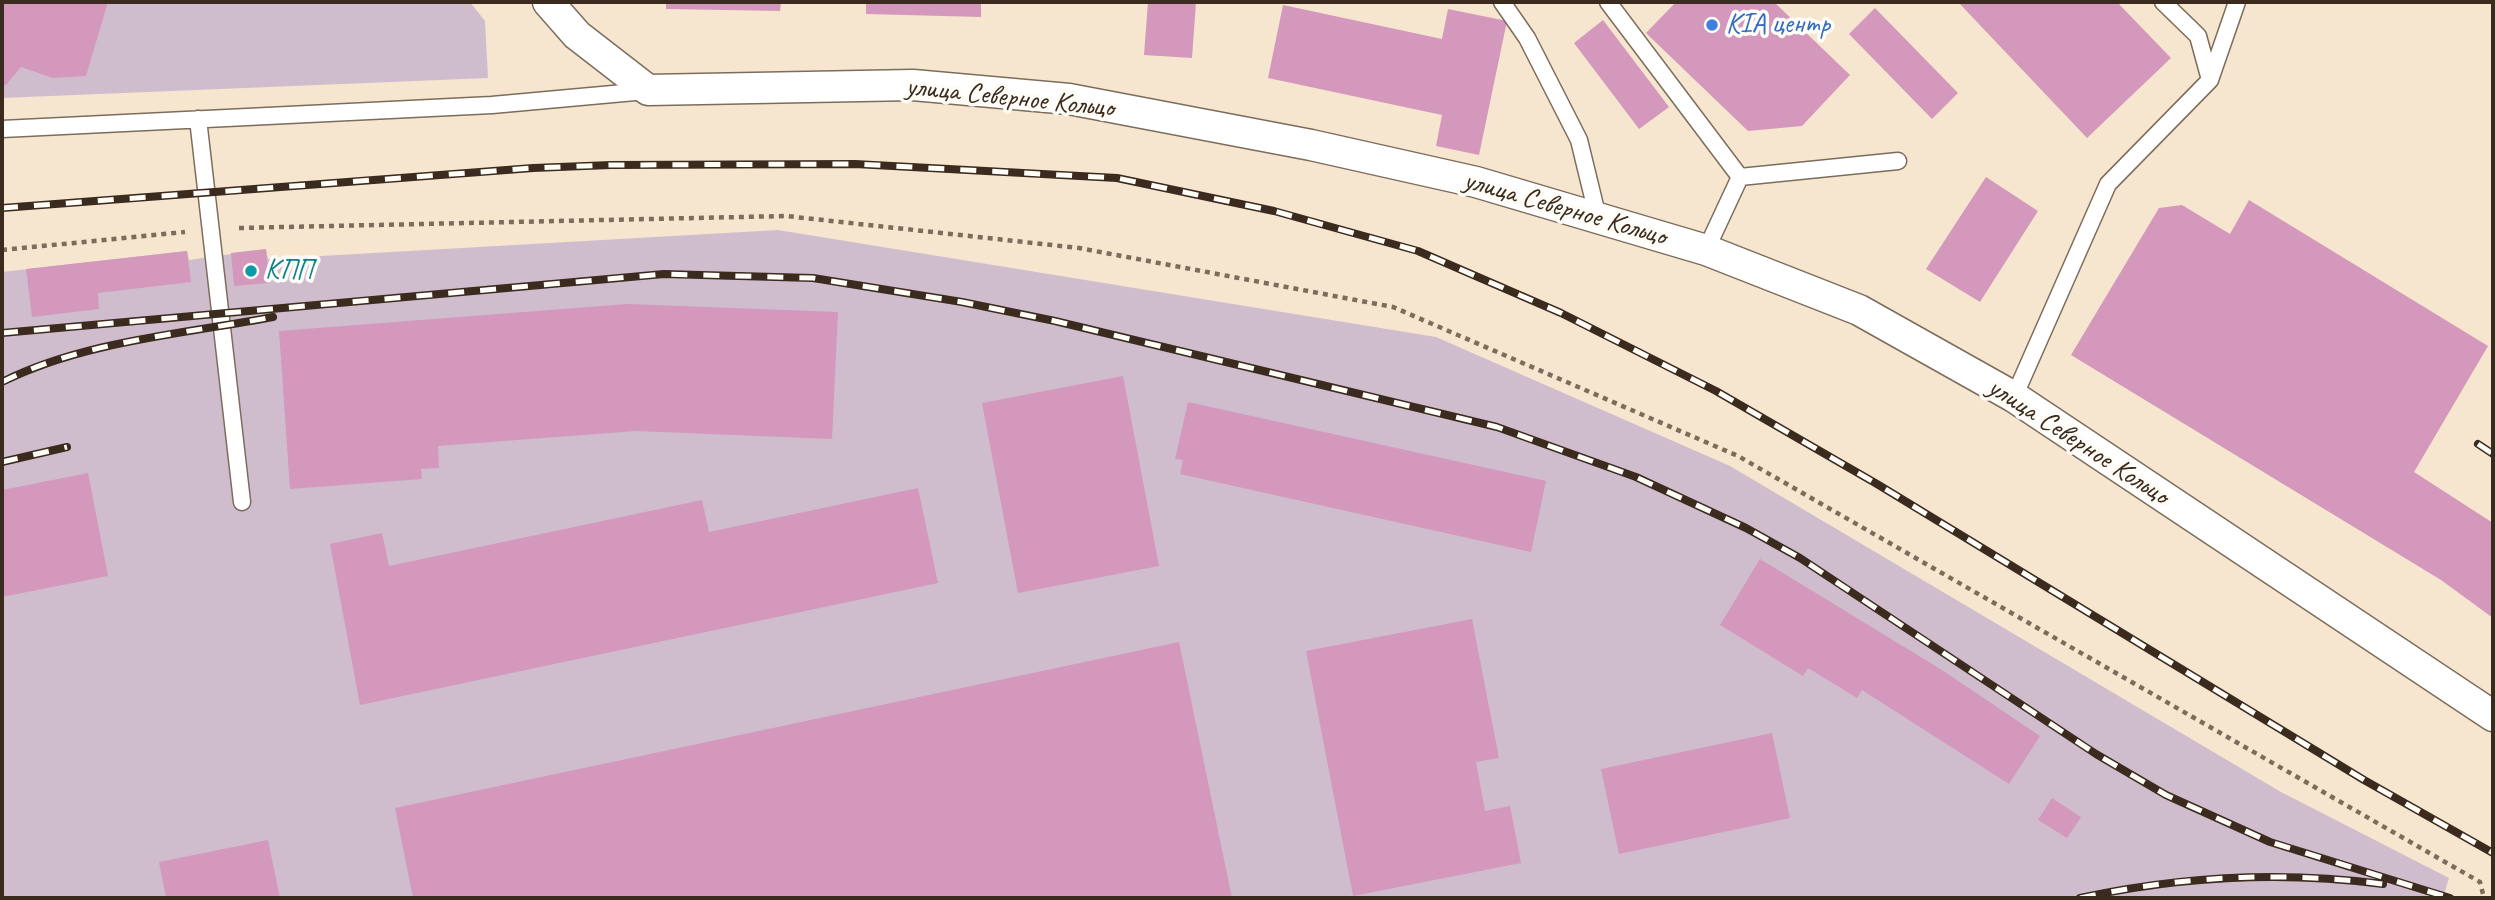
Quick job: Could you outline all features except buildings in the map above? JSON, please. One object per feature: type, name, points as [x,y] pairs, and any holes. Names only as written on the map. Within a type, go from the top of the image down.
[{"type":"street","points":[[548,2],[578,35],[648,90]]},
{"type":"street","name":"улица Северное Кольцо","points":[[648,90],[913,85],[1069,99],[1399,164],[1476,182],[1706,250],[1859,310],[2014,397],[2493,716]]},
{"type":"lane","points":[[1502,2],[1527,38],[1579,140],[1598,218]]},
{"type":"lane","points":[[1608,2],[1740,177]]},
{"type":"lane","points":[[2163,2],[2198,36],[2210,80]]},
{"type":"lane","points":[[2014,397],[2108,184],[2210,80],[2237,2]]},
{"type":"lane","points":[[2,128],[492,105],[648,90]]},
{"type":"lane","points":[[198,119],[242,502]]},
{"type":"lane","points":[[1740,177],[1898,162]]},
{"type":"lane","points":[[1706,250],[1740,177]]},
{"type":"path","points":[[2,250],[211,230],[786,216],[1079,248],[1393,307],[1738,456],[2480,882],[2484,898]]},
{"type":"shaded area","points":[[2,2],[470,2],[485,21],[488,78],[2,98]]},
{"type":"shaded area","points":[[778,230],[1436,337],[1730,466],[2281,792],[2449,878],[2443,898],[2,898],[2,272],[187,251],[189,260],[266,249],[268,259]]},
{"type":"railway","points":[[2,208],[533,168],[855,164],[1117,178],[1274,211],[1418,251],[1561,313],[1716,391],[1877,484],[2364,780],[2493,853]]},
{"type":"railway","points":[[2,333],[664,274],[813,278],[962,302],[1055,321],[1497,427],[1636,477],[1746,528],[1800,558],[2096,754],[2166,795],[2270,842],[2450,898]]},
{"type":"railway","points":[[2,382],[33,368],[100,348],[273,317]]},
{"type":"railway","points":[[2478,444],[2493,454]]},
{"type":"railway","points":[[2,462],[67,447]]},
{"type":"railway","points":[[2080,898],[2193,880],[2231,878],[2307,878],[2383,884]]},
{"type":"place","name":"KIA центр","points":[[1712,25]]},
{"type":"place","name":"КПП","points":[[251,271]]}]
